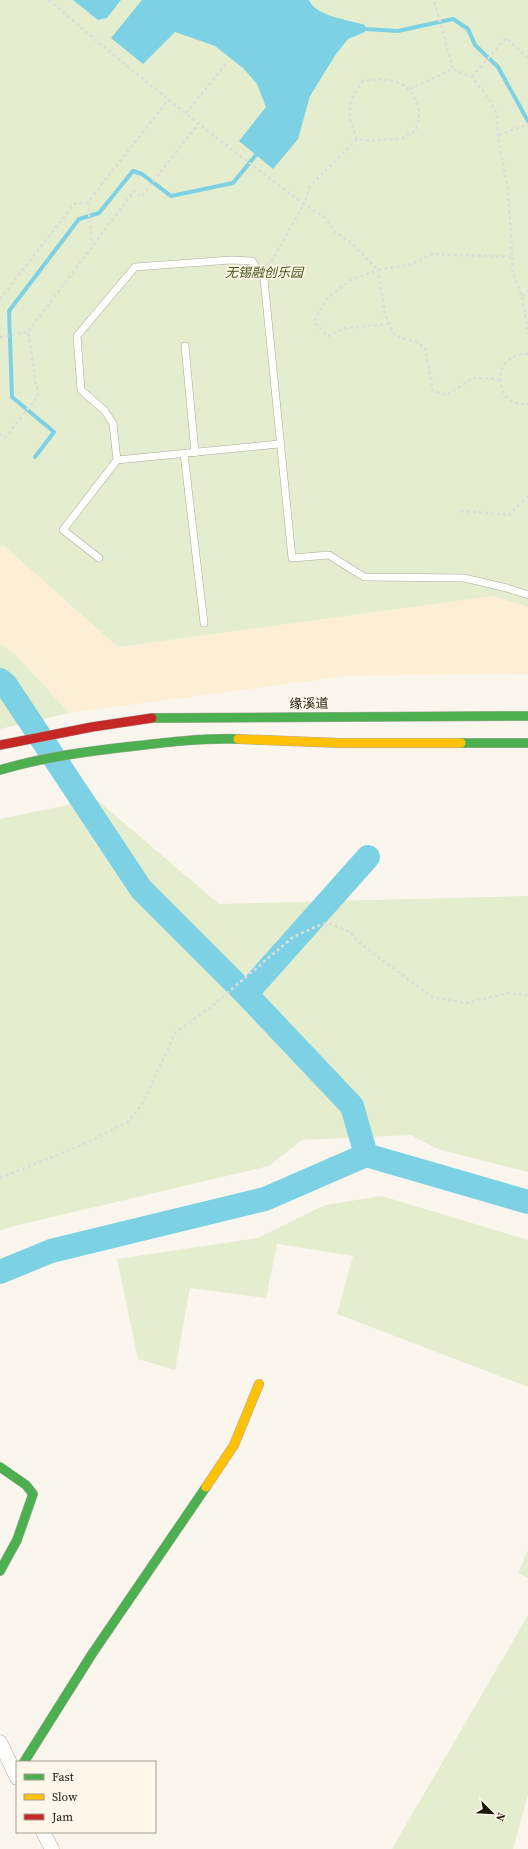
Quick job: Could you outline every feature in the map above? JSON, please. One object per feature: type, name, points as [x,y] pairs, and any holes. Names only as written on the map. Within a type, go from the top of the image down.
[{"type":"main road","name":"缘溪道","points":[[0,745],[16,740],[154,718],[484,714],[528,716]]},
{"type":"main road","points":[[0,770],[26,762],[99,750],[206,738],[340,743],[528,743]]},
{"type":"main road","points":[[25,1761],[92,1654],[234,1445],[259,1384]]},
{"type":"main road","points":[[0,1467],[26,1485],[33,1494],[17,1540],[0,1571]]},
{"type":"street","points":[[0,1742],[16,1774]]},
{"type":"street","points":[[44,1833],[52,1849]]},
{"type":"lane","points":[[99,558],[63,530],[117,460],[113,424],[106,411],[81,390],[77,336],[134,267],[231,260],[252,261],[264,279],[279,444],[292,558],[329,555],[364,577],[464,578],[528,594]]},
{"type":"lane","points":[[185,346],[196,453]]},
{"type":"lane","points":[[117,460],[279,444]]},
{"type":"lane","points":[[184,454],[204,623]]},
{"type":"path","points":[[49,0],[234,152],[325,218],[335,232],[350,242],[378,270],[385,315],[394,336],[417,342],[425,348],[433,391],[446,395],[473,378],[500,379]]},
{"type":"path","points":[[434,0],[453,69]]},
{"type":"path","points":[[472,77],[506,38],[528,58]]},
{"type":"path","points":[[186,113],[226,64]]},
{"type":"path","points":[[410,89],[453,69],[472,77],[489,99],[497,114],[508,190],[513,273],[522,296],[528,334]]},
{"type":"path","points":[[258,271],[272,262],[304,204],[310,186],[357,140],[370,141],[404,138],[416,130],[419,112],[410,89],[393,80],[380,78],[363,81],[353,94],[349,111],[351,123],[357,140]]},
{"type":"path","points":[[92,246],[88,202],[169,99]]},
{"type":"path","points":[[0,434],[5,438],[18,424],[38,396],[28,332],[134,191],[141,197],[199,123]]},
{"type":"path","points":[[499,135],[528,124]]},
{"type":"path","points":[[0,299],[74,204],[88,202]]},
{"type":"path","points":[[389,324],[346,328],[328,336],[314,322],[326,299],[351,280],[378,270],[412,264],[432,254],[512,257]]},
{"type":"path","points":[[522,296],[528,291]]},
{"type":"path","points":[[1,337],[28,332]]},
{"type":"path","points":[[528,354],[514,356],[507,361],[502,367],[500,379],[503,392],[508,398],[515,402],[528,404]]},
{"type":"path","points":[[461,511],[509,515],[528,496]]},
{"type":"path","points":[[0,1178],[89,1142],[129,1121],[143,1103],[175,1033],[212,1006],[293,937],[322,924],[342,927],[350,932],[357,941],[432,997],[466,1003],[508,993],[528,996]]},
{"type":"shaded area","points":[[2,544],[118,647],[493,596],[528,607],[528,674],[347,676],[69,713],[17,656],[0,644],[0,547]]},
{"type":"green space","name":"无锡融创乐园","points":[[0,0],[528,0],[528,607],[493,596],[118,647],[2,544],[0,547]]},
{"type":"green space","points":[[0,644],[17,656],[69,713],[0,729]]},
{"type":"green space","points":[[96,799],[219,904],[528,896],[528,1172],[438,1149],[411,1135],[302,1140],[269,1166],[10,1227],[0,1231],[0,819]]},
{"type":"green space","points":[[382,1196],[528,1240],[528,1387],[337,1314],[353,1256],[277,1244],[266,1298],[190,1288],[175,1370],[138,1359],[117,1259],[258,1238],[325,1205]]},
{"type":"green space","points":[[528,1550],[528,1578],[518,1573]]},
{"type":"green space","points":[[528,1615],[528,1795],[513,1849],[392,1849]]},
{"type":"water","points":[[73,0],[121,0],[107,18],[98,20]]},
{"type":"water","points":[[142,0],[309,0],[312,5],[325,14],[365,25],[365,32],[348,39],[336,54],[310,96],[298,139],[273,169],[239,141],[266,107],[257,84],[243,68],[215,46],[175,32],[143,64],[111,38]]},
{"type":"waterway","points":[[365,29],[398,31],[453,19],[468,29],[475,45],[498,67],[528,121]]},
{"type":"waterway","points":[[35,457],[54,432],[12,397],[9,311],[79,219],[99,213],[133,171],[142,174],[171,196],[233,183],[256,155]]},
{"type":"waterway","points":[[0,680],[6,685],[141,889],[246,994],[352,1106],[366,1155],[265,1199],[51,1251],[0,1272]]},
{"type":"waterway","points":[[246,994],[368,857]]},
{"type":"waterway","points":[[366,1155],[528,1202]]},
{"type":"traffic: fast","points":[[152,718],[528,716]]},
{"type":"traffic: fast","points":[[0,770],[50,758],[101,750],[161,743],[212,739],[238,739]]},
{"type":"traffic: fast","points":[[461,743],[528,743]]},
{"type":"traffic: fast","points":[[0,1467],[26,1485],[33,1494],[17,1540],[0,1571]]},
{"type":"traffic: fast","points":[[25,1761],[92,1654],[206,1487]]},
{"type":"traffic: slow","points":[[238,739],[340,743],[461,743]]},
{"type":"traffic: slow","points":[[206,1487],[234,1445],[259,1384]]},
{"type":"traffic: jam","points":[[0,745],[92,727],[152,718]]}]
